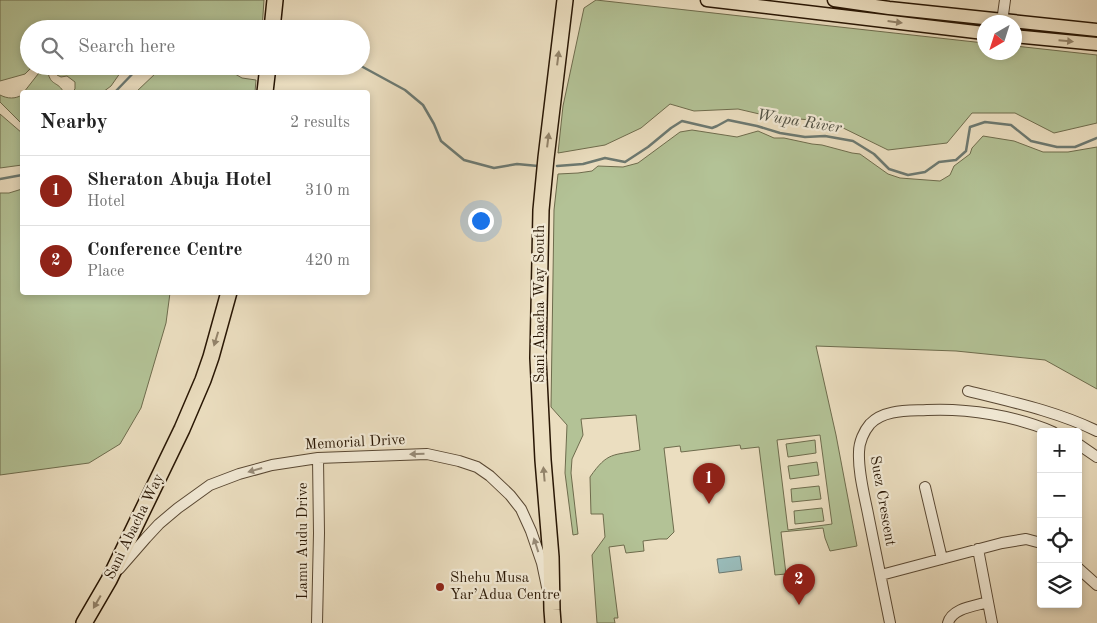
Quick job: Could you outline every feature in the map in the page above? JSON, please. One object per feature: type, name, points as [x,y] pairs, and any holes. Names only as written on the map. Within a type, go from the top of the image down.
[{"type":"highway","name":"Sani Abacha Way South","points":[[552,616],[550,557],[542,460],[538,358],[541,210],[565,0]]},
{"type":"highway","points":[[265,90],[267,75]]},
{"type":"highway","name":"Sani Abacha Way","points":[[84,623],[109,580],[182,429],[208,365],[228,295]]},
{"type":"main road","points":[[707,0],[977,32]]},
{"type":"main road","points":[[845,16],[842,1],[884,4],[977,17]]},
{"type":"main road","points":[[862,18],[863,2]]},
{"type":"main road","points":[[1022,23],[1097,30]]},
{"type":"main road","points":[[1022,37],[1097,44]]},
{"type":"street","points":[[1003,15],[1005,0]]},
{"type":"street","points":[[968,391],[1054,414],[1097,431]]},
{"type":"street","name":"Suez Crescent","points":[[890,623],[860,477],[858,450],[862,436],[871,424],[883,415],[898,411],[934,409],[956,410],[1015,419],[1044,428]]},
{"type":"street","points":[[1082,447],[1097,457]]},
{"type":"street","name":"Memorial Drive","points":[[109,580],[159,524],[210,484],[272,465],[318,458],[427,454],[477,467],[490,476],[510,495],[520,509],[531,531],[539,555],[552,616]]},
{"type":"street","name":"Lamu Audu Drive","points":[[317,623],[318,458]]},
{"type":"street","points":[[925,487],[942,559]]},
{"type":"street","points":[[881,575],[1002,543],[1026,539],[1037,542]]},
{"type":"street","points":[[978,549],[992,623]]},
{"type":"street","points":[[1082,572],[1097,585]]},
{"type":"street","points":[[948,623],[952,614],[988,602]]},
{"type":"green space","points":[[0,0],[264,0],[263,20],[20,20],[21,75],[0,81]]},
{"type":"green space","points":[[596,0],[977,42],[977,60],[1022,60],[1022,47],[1097,55],[1097,123],[1054,133],[1015,113],[972,113],[947,143],[888,150],[831,122],[768,116],[738,109],[694,111],[670,104],[641,128],[605,145],[558,153],[563,106],[584,8]]},
{"type":"green space","points":[[37,75],[48,75],[62,90],[26,90]]},
{"type":"green space","points":[[57,75],[119,75],[106,90],[74,90],[75,82],[67,76],[61,77]]},
{"type":"green space","points":[[154,75],[237,75],[242,78],[256,80],[255,90],[138,90]]},
{"type":"green space","points":[[0,95],[11,98],[20,96],[20,122],[0,102]]},
{"type":"green space","points":[[0,114],[20,131],[20,165],[0,168]]},
{"type":"green space","points":[[692,130],[737,137],[758,131],[774,138],[822,145],[860,154],[888,174],[900,178],[940,181],[950,175],[954,166],[970,154],[972,148],[983,136],[1014,141],[1043,152],[1068,152],[1097,147],[1097,389],[1045,360],[956,351],[816,346],[836,435],[857,546],[830,551],[823,528],[781,532],[786,574],[775,575],[759,447],[741,449],[740,445],[681,452],[680,446],[664,448],[674,532],[667,539],[643,541],[644,551],[626,553],[624,545],[609,547],[618,618],[614,618],[615,623],[597,623],[592,555],[605,537],[603,514],[591,514],[590,477],[602,463],[612,456],[640,450],[636,415],[581,419],[583,435],[572,459],[571,473],[578,534],[573,535],[565,473],[567,425],[551,407],[554,210],[558,174],[592,171],[598,166],[623,167],[638,163],[680,132]],"holes":[[[820,435],[832,524],[788,530],[777,440]]]},
{"type":"green space","points":[[20,190],[20,295],[170,295],[166,323],[141,408],[120,444],[89,463],[0,475],[0,193],[9,193]]},
{"type":"green space","points":[[815,440],[816,453],[788,457],[786,444]]},
{"type":"green space","points":[[817,462],[819,475],[790,479],[788,466]]},
{"type":"green space","points":[[819,486],[821,499],[792,502],[791,489]]},
{"type":"green space","points":[[822,508],[824,521],[795,524],[794,511]]},
{"type":"water","points":[[740,556],[742,570],[719,573],[717,559]]},
{"type":"waterway","name":"Wupa River","points":[[370,71],[405,90],[423,105],[441,141],[464,160],[494,168],[517,164],[538,166]]},
{"type":"waterway","name":"Wupa River","points":[[117,90],[131,75]]},
{"type":"waterway","name":"Wupa River","points":[[557,166],[583,164],[605,158],[625,162],[682,121],[712,128],[728,120],[780,133],[805,137],[825,136],[853,141],[874,154],[889,169],[908,175],[925,172],[939,162],[956,160],[966,151],[970,127],[985,122],[1011,125],[1031,141],[1057,147],[1075,147],[1097,138]]},
{"type":"waterway","name":"Wupa River","points":[[0,179],[20,175]]},
{"type":"place","name":"Sheraton Abuja Hotel","points":[[709,504]]},
{"type":"place","name":"Shehu Musa Yar’Adua Centre","points":[[440,587]]},
{"type":"place","name":"Conference Centre","points":[[799,605]]}]
